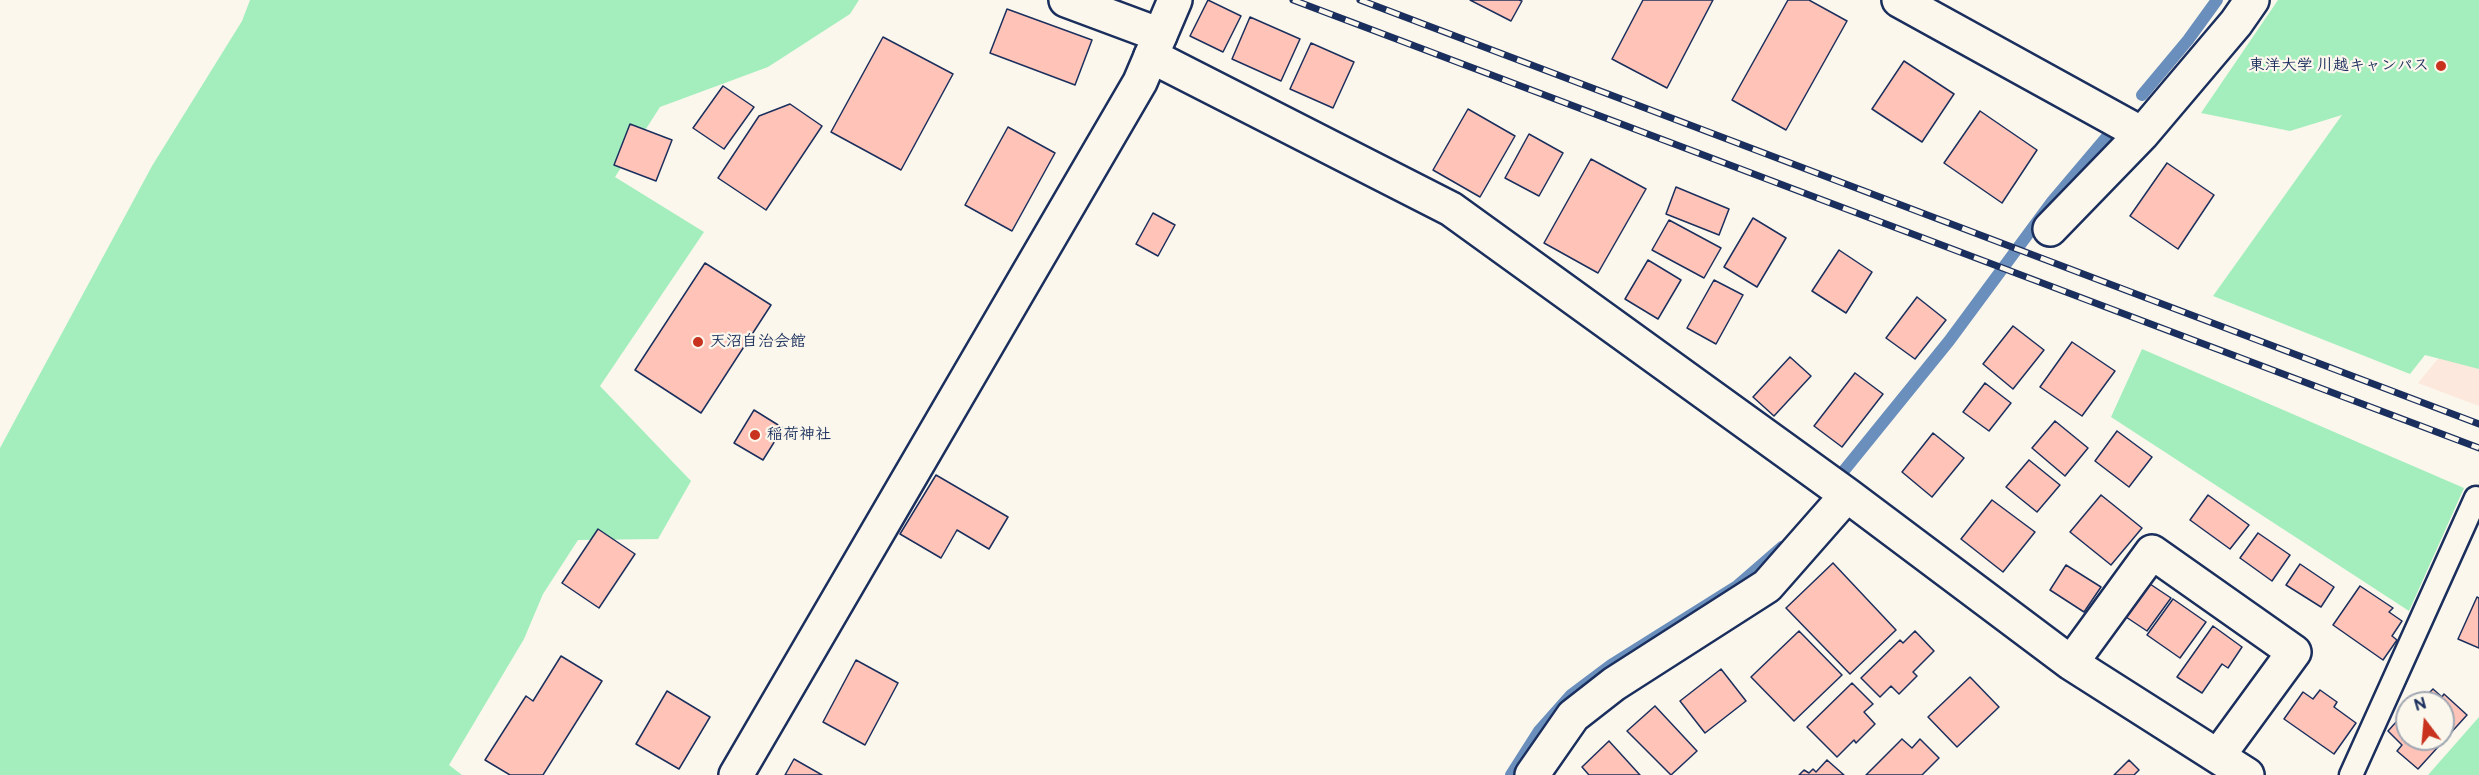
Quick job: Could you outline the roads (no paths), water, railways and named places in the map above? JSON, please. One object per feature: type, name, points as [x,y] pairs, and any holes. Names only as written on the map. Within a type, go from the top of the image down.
[{"type":"street","points":[[1066,0],[1155,45],[1451,209],[1847,495],[2071,663],[2247,775]]},
{"type":"street","points":[[736,775],[1134,92],[1175,0]]},
{"type":"street","points":[[1899,0],[2142,134]]},
{"type":"street","points":[[2050,229],[2142,134],[2236,23],[2252,0]]},
{"type":"street","points":[[1532,775],[1573,716],[1614,684],[1767,586],[1847,495]]},
{"type":"street","points":[[2071,663],[2152,552],[2294,652],[2218,756]]},
{"type":"lane","points":[[2351,775],[2476,498]]},
{"type":"waterway","points":[[2142,95],[2188,40],[2217,0]]},
{"type":"waterway","points":[[1842,473],[1949,341],[2051,203],[2106,138]]},
{"type":"waterway","points":[[1511,775],[1539,731],[1571,695],[1611,665],[1737,586],[1782,547]]},
{"type":"railway","points":[[1293,0],[2479,448]]},
{"type":"railway","points":[[1360,0],[2479,424]]},
{"type":"place","name":"東洋大学 川越キャンパス","points":[[2441,66]]},
{"type":"place","name":"天沼自治会館","points":[[698,342]]},
{"type":"place","name":"稲荷神社","points":[[755,435]]}]
